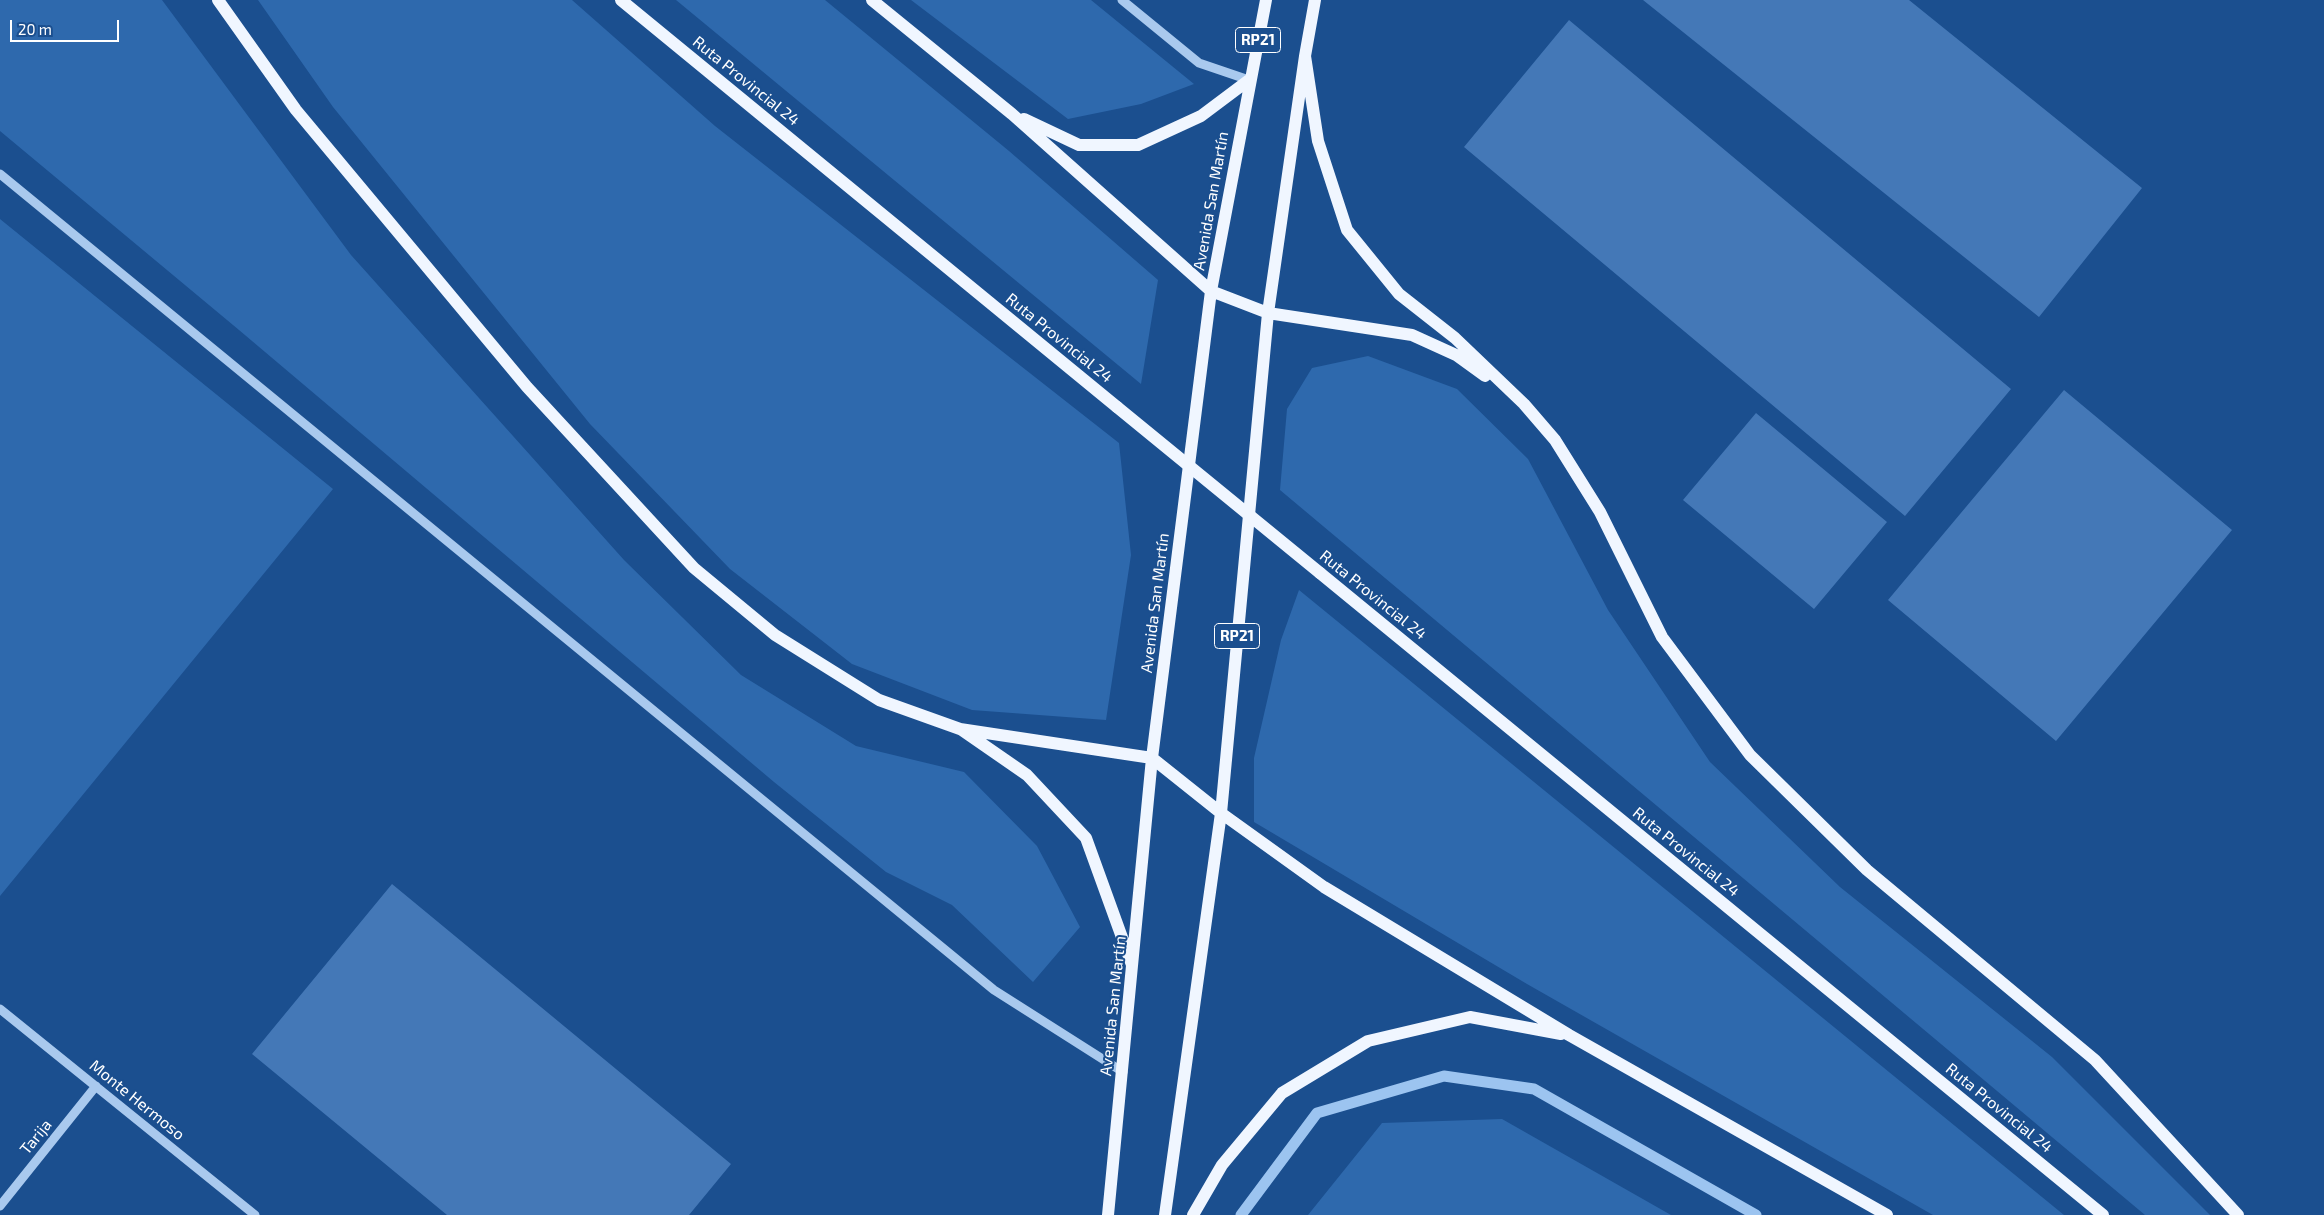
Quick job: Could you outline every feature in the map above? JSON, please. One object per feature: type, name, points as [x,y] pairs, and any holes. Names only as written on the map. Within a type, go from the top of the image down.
[{"type":"main road","points":[[218,0],[296,110],[527,387],[694,568],[775,635],[879,700],[960,729],[1152,758],[1221,813],[1324,887],[1569,1035],[1887,1215]]},
{"type":"main road","name":"Ruta Provincial 24","points":[[621,0],[2103,1215]]},
{"type":"main road","points":[[872,0],[1012,114],[1211,291],[1268,313],[1412,335],[1456,355],[1524,404]]},
{"type":"main road","name":"Avenida San Martín","points":[[1108,1215],[1152,758],[1211,291],[1266,0]]},
{"type":"main road","name":"RP21","points":[[1165,1215],[1221,813],[1268,313],[1305,56],[1315,0]]},
{"type":"main road","points":[[1305,56],[1318,141],[1347,230],[1399,294],[1455,338],[1524,404],[1555,440],[1600,512],[1662,637],[1750,755],[1867,870],[2094,1060],[2238,1215]]},
{"type":"main road","points":[[1012,114],[1079,145],[1138,145],[1201,116],[1250,80]]},
{"type":"main road","points":[[960,729],[1028,775],[1086,838],[1133,969]]},
{"type":"main road","points":[[1193,1215],[1222,1165],[1282,1093],[1368,1042],[1470,1017],[1569,1035]]},
{"type":"street","points":[[1122,0],[1199,63],[1250,80]]},
{"type":"street","points":[[0,174],[994,990],[1123,1072]]},
{"type":"street","name":"Monte Hermoso","points":[[0,1009],[255,1215]]},
{"type":"street","name":"Tarija","points":[[0,1206],[96,1086]]},
{"type":"shaded area","points":[[0,0],[162,0],[351,255],[624,560],[741,675],[856,746],[964,772],[1037,846],[1080,927],[1033,982],[952,905],[886,872],[774,782],[239,330],[0,131]]},
{"type":"shaded area","points":[[258,0],[572,0],[715,126],[1119,443],[1131,555],[1106,720],[972,710],[852,664],[730,569],[590,424],[333,107]]},
{"type":"shaded area","points":[[676,0],[825,0],[1009,151],[1158,280],[1141,384]]},
{"type":"shaded area","points":[[911,0],[1091,0],[1194,84],[1141,104],[1068,119]]},
{"type":"shaded area","points":[[0,219],[333,489],[0,896]]},
{"type":"shaded area","points":[[1368,356],[1457,389],[1528,459],[1608,610],[1710,762],[1840,887],[2052,1057],[2210,1215],[2145,1215],[1280,490],[1287,409],[1312,368]]},
{"type":"shaded area","points":[[1299,590],[2064,1215],[1933,1215],[1527,984],[1254,822],[1254,758],[1281,640]]},
{"type":"shaded area","points":[[1502,1119],[1671,1215],[1308,1215],[1382,1123]]},
{"type":"building","points":[[1643,0],[1909,0],[2142,188],[2039,317]]},
{"type":"building","points":[[1569,20],[2011,389],[1905,516],[1464,147]]},
{"type":"building","points":[[2064,390],[2232,530],[2056,741],[1888,600]]},
{"type":"building","points":[[1756,413],[1887,522],[1814,609],[1683,500]]},
{"type":"building","points":[[392,884],[731,1164],[689,1215],[447,1215],[252,1054]]},
{"type":"waterway","points":[[1241,1215],[1317,1113],[1444,1076],[1534,1089],[1756,1215]]}]
